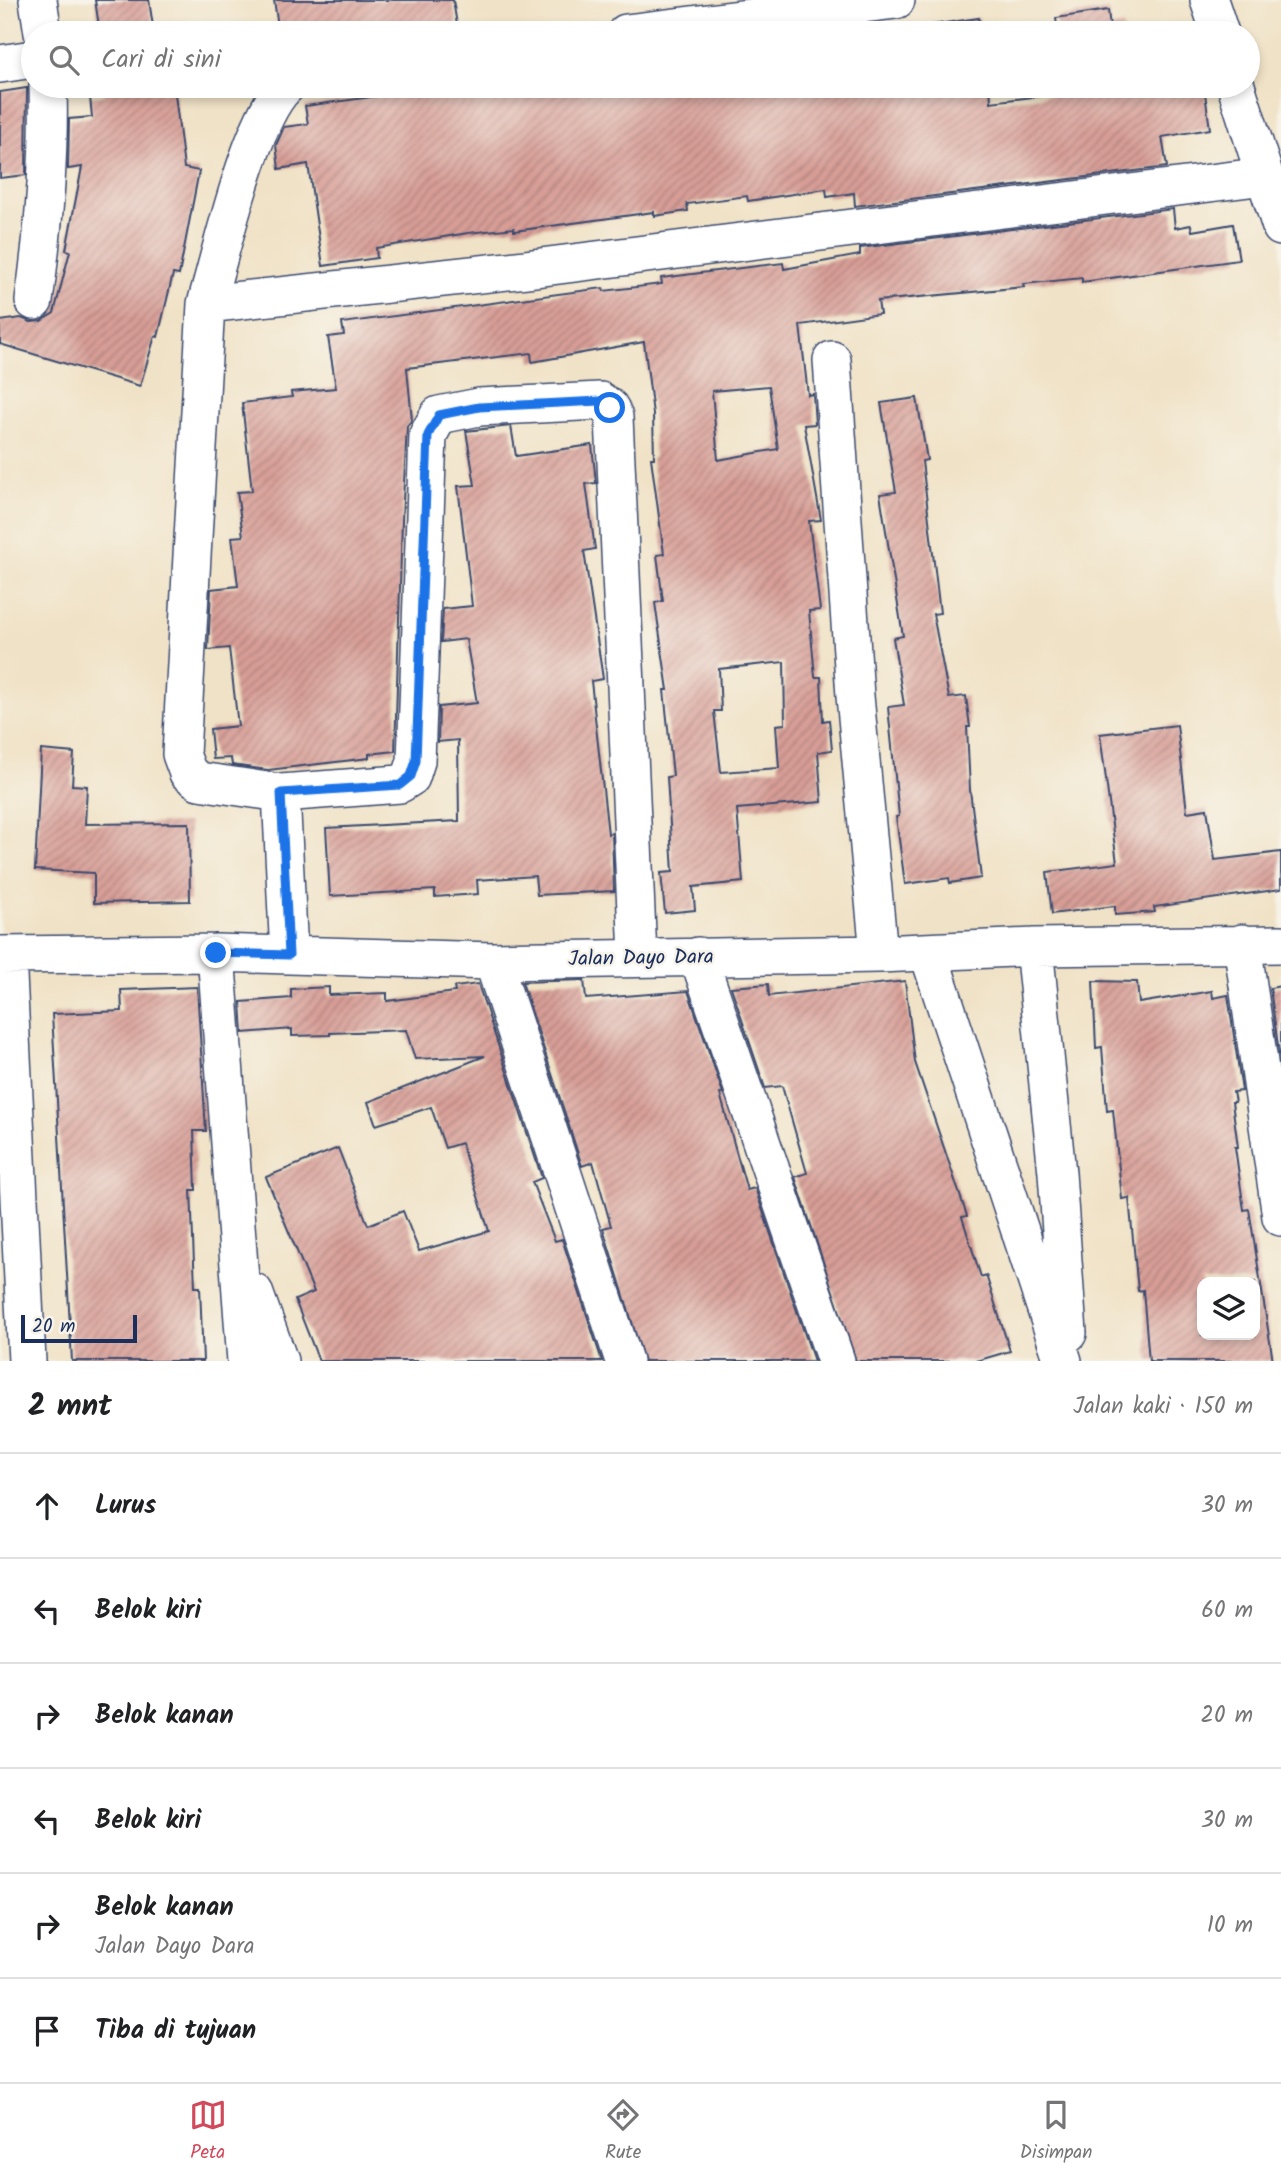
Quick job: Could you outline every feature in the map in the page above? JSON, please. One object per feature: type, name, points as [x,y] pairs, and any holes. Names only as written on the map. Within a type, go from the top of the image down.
[{"type":"street","points":[[38,0],[41,21]]},
{"type":"street","points":[[724,21],[896,0]]},
{"type":"street","points":[[1209,0],[1216,21]]},
{"type":"street","points":[[0,64],[21,61]]},
{"type":"street","points":[[34,301],[47,211],[50,148],[48,98]]},
{"type":"street","points":[[277,98],[267,111],[252,151],[206,304],[181,754],[188,774],[199,781],[281,793],[400,785],[411,776],[416,761],[428,435],[439,415],[479,407],[600,401],[610,408],[614,417],[638,956]]},
{"type":"street","points":[[1241,98],[1268,162],[1281,227]]},
{"type":"street","points":[[206,304],[526,269],[1268,162]]},
{"type":"street","points":[[832,360],[855,696],[879,954]]},
{"type":"street","points":[[281,793],[289,955]]},
{"type":"street","points":[[1242,943],[1281,1217]]},
{"type":"street","name":"Jalan Dayo Dara","points":[[3,955],[216,953],[493,961],[638,956],[928,953],[1034,947],[1281,944]]},
{"type":"street","points":[[1034,947],[1057,1173],[1070,1361]]},
{"type":"street","points":[[216,953],[246,1361]]},
{"type":"street","points":[[928,953],[1063,1361]]},
{"type":"street","points":[[3,955],[27,1361]]},
{"type":"street","points":[[698,956],[836,1361]]},
{"type":"street","points":[[493,961],[624,1361]]},
{"type":"street","points":[[240,1255],[279,1361]]},
{"type":"building","points":[[95,0],[149,0],[152,21],[98,21]]},
{"type":"building","points":[[274,0],[453,0],[456,21],[277,21]]},
{"type":"building","points":[[1108,10],[1109,21],[1056,21],[1056,18]]},
{"type":"building","points":[[979,18],[979,21],[958,21]]},
{"type":"building","points":[[21,89],[21,98],[27,98],[26,175],[0,178],[0,92]]},
{"type":"building","points":[[90,98],[175,98],[184,168],[199,171],[179,275],[173,274],[158,337],[155,336],[140,386],[0,344],[0,321],[21,318],[31,322],[41,321],[54,313],[70,251],[66,250],[82,167],[68,169],[69,119],[92,117]]},
{"type":"building","points":[[364,98],[991,98],[991,102],[1025,98],[1206,98],[1210,129],[1162,137],[1167,167],[855,206],[854,193],[827,197],[826,189],[748,201],[747,196],[687,204],[688,211],[654,216],[654,212],[514,231],[514,228],[468,233],[376,248],[377,258],[323,266],[308,164],[279,169],[276,145],[284,127],[308,124],[305,106]]},
{"type":"building","points":[[1173,209],[1175,228],[1191,225],[1192,231],[1233,224],[1239,260],[1082,282],[1082,278],[1023,284],[1024,287],[878,301],[880,314],[800,325],[808,395],[813,394],[815,424],[804,425],[821,520],[809,521],[820,610],[809,611],[815,677],[821,677],[823,721],[829,720],[832,750],[818,752],[822,802],[737,809],[743,882],[693,887],[695,910],[665,913],[661,873],[673,872],[667,777],[673,776],[664,690],[668,690],[655,603],[663,601],[657,555],[664,554],[651,458],[654,458],[653,414],[644,342],[532,362],[531,353],[407,368],[412,420],[407,426],[402,520],[395,751],[369,754],[369,758],[268,770],[232,765],[231,758],[213,759],[210,729],[238,726],[229,648],[208,650],[211,589],[238,586],[232,537],[243,536],[237,492],[252,491],[242,403],[292,397],[291,392],[336,388],[328,337],[344,335],[342,323],[603,288],[604,291],[662,284],[661,278],[708,272],[783,263],[784,269],[860,255],[860,248]],"holes":[[[769,386],[778,449],[718,460],[712,391]],[[784,662],[785,724],[776,725],[779,768],[721,772],[714,711],[721,711],[719,669]]]},
{"type":"building","points":[[917,398],[927,460],[922,461],[940,613],[933,614],[949,698],[966,696],[970,727],[967,727],[970,790],[981,878],[950,883],[949,878],[905,884],[896,817],[899,816],[888,707],[904,705],[893,638],[903,636],[880,494],[896,492],[881,403]]},
{"type":"building","points":[[511,426],[516,456],[592,445],[596,483],[586,484],[595,549],[584,551],[603,679],[591,681],[608,834],[612,833],[614,891],[537,895],[535,876],[477,880],[478,894],[435,897],[435,890],[330,896],[326,828],[459,821],[458,740],[438,742],[439,707],[477,703],[466,639],[441,642],[443,609],[472,606],[458,486],[475,485],[466,431]]},
{"type":"building","points":[[1177,725],[1187,812],[1207,809],[1215,860],[1281,852],[1281,889],[1154,907],[1155,912],[1115,915],[1115,906],[1052,914],[1047,872],[1117,863],[1100,734]]},
{"type":"building","points":[[41,750],[74,753],[72,785],[87,786],[85,824],[189,823],[190,901],[94,903],[94,873],[35,870]]},
{"type":"building","points":[[584,980],[586,999],[688,991],[723,1093],[720,1094],[747,1190],[755,1188],[814,1361],[644,1361],[603,1228],[611,1226],[593,1162],[582,1166],[522,982]]},
{"type":"building","points":[[905,981],[915,1062],[967,1216],[962,1217],[981,1277],[986,1275],[1010,1351],[976,1361],[856,1361],[795,1177],[807,1173],[782,1086],[765,1088],[731,987],[768,984],[769,996]]},
{"type":"building","points":[[1093,981],[1137,982],[1139,1003],[1212,991],[1213,998],[1228,995],[1242,1091],[1233,1092],[1238,1147],[1235,1147],[1244,1210],[1249,1209],[1260,1277],[1197,1277],[1197,1340],[1260,1340],[1260,1279],[1273,1361],[1149,1361],[1143,1290],[1138,1291],[1129,1198],[1122,1199],[1113,1110],[1107,1111],[1102,1047],[1096,1048]]},
{"type":"building","points":[[478,984],[542,1178],[532,1182],[555,1241],[562,1239],[602,1361],[319,1361],[295,1300],[314,1292],[266,1177],[338,1148],[368,1225],[403,1211],[419,1251],[489,1231],[461,1143],[445,1148],[431,1107],[376,1125],[368,1102],[485,1056],[415,1059],[406,1030],[292,1036],[292,1029],[243,1033],[241,1002],[291,998],[291,989],[329,987],[329,995],[387,993],[387,1001],[455,992],[454,987]]},
{"type":"building","points":[[1281,986],[1281,1068],[1270,988]]},
{"type":"building","points":[[197,987],[206,1131],[194,1131],[196,1190],[191,1190],[195,1287],[200,1287],[203,1361],[72,1361],[52,1014],[122,1011],[121,990]]},
{"type":"route","points":[[216,953],[289,955],[281,793],[400,785],[411,776],[416,761],[428,435],[431,424],[439,415],[479,407],[600,401],[610,408]]}]
